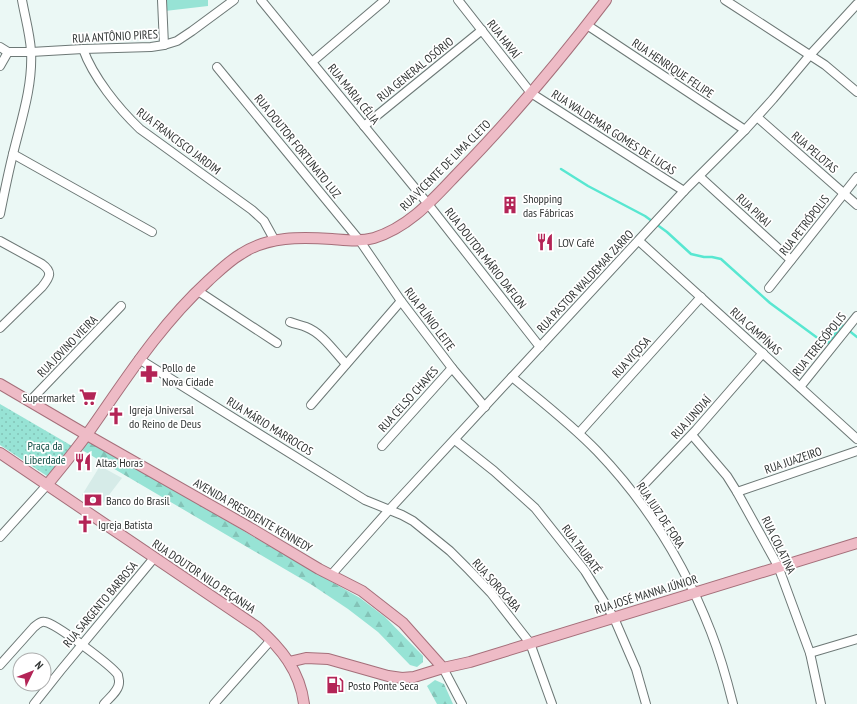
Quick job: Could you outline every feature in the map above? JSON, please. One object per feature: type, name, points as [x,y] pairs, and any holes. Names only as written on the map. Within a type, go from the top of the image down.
[{"type":"main road","name":"RUA VICENTE DE LIMA CLETO","points":[[47,486],[168,322],[231,260],[243,252],[259,245],[288,238],[360,241],[374,238],[400,226],[415,216],[475,156],[531,93],[606,0]]},
{"type":"main road","name":"AVENIDA PRESIDENTE KENNEDY","points":[[0,384],[86,435],[362,591],[403,623],[443,668]]},
{"type":"main road","name":"RUA DOUTOR NILO PEÇANHA","points":[[0,453],[257,627],[271,640],[289,662],[297,678],[304,704]]},
{"type":"main road","name":"RUA JOSÉ MANNA JÚNIOR","points":[[289,662],[306,658],[328,659],[388,676],[402,678],[414,677],[470,662],[778,566],[857,543]]},
{"type":"street","points":[[0,214],[29,83],[31,52],[22,0]]},
{"type":"street","points":[[162,0],[164,45]]},
{"type":"street","name":"RUA ANTÔNIO PIRES","points":[[8,52],[151,47],[164,45],[177,41],[234,0]]},
{"type":"street","name":"RUA MARIA CÉLIA","points":[[261,0],[428,204]]},
{"type":"street","points":[[312,62],[386,0]]},
{"type":"street","name":"RUA HAVAÍ","points":[[458,0],[531,93]]},
{"type":"street","points":[[725,0],[825,65],[857,92]]},
{"type":"street","name":"RUA PASTOR WALDEMAR ZARRO","points":[[332,574],[389,510],[684,191],[757,117],[810,55],[857,4]]},
{"type":"street","name":"RUA HENRIQUE FELIPE","points":[[587,25],[745,130]]},
{"type":"street","name":"RUA GENERAL OSÓRIO","points":[[364,126],[482,30]]},
{"type":"street","points":[[0,47],[8,52],[0,66]]},
{"type":"street","name":"RUA FRANCISCO JARDIM","points":[[83,49],[93,70],[127,117],[140,129],[252,210],[264,221],[275,241]]},
{"type":"street","name":"RUA DOUTOR FORTUNATO LUZ","points":[[216,67],[360,241]]},
{"type":"street","name":"RUA WALDEMAR GOMES DE LUCAS","points":[[531,93],[684,191]]},
{"type":"street","name":"RUA PELOTAS","points":[[757,117],[857,205]]},
{"type":"street","points":[[13,154],[152,232]]},
{"type":"street","name":"RUA PIRAI","points":[[700,176],[791,260]]},
{"type":"street","name":"RUA PETRÓPOLIS","points":[[769,288],[857,177]]},
{"type":"street","name":"RUA DOUTOR MÁRIO DAFLON","points":[[428,204],[540,347]]},
{"type":"street","name":"RUA PLÍNIO LEITE","points":[[360,241],[401,301],[452,368],[485,407]]},
{"type":"street","name":"RUA CAMPÍNAS","points":[[639,241],[857,439]]},
{"type":"street","points":[[0,242],[42,264],[48,269],[49,274],[48,280],[42,287],[0,328]]},
{"type":"street","points":[[198,291],[277,343]]},
{"type":"street","name":"RUA VIÇOSA","points":[[579,433],[701,297]]},
{"type":"street","points":[[311,405],[401,301]]},
{"type":"street","name":"RUA JOVINO VIEIRA","points":[[30,401],[121,306]]},
{"type":"street","name":"RUA TERESÓPOLIS","points":[[800,387],[857,316]]},
{"type":"street","points":[[290,322],[307,327],[314,331],[346,364]]},
{"type":"street","name":"RUA JUNDIAÍ","points":[[635,494],[692,435],[763,353]]},
{"type":"street","name":"RUA MÁRIO MARROCOS","points":[[140,359],[365,500],[389,510]]},
{"type":"street","name":"RUA CELSO CHAVES","points":[[382,446],[452,368]]},
{"type":"street","name":"RUA JUIZ DE FORA","points":[[512,377],[579,433],[598,451],[635,494],[667,541],[695,593],[712,633],[733,704]]},
{"type":"street","name":"RUA COLATINA","points":[[692,435],[727,476],[778,566],[810,653],[821,704]]},
{"type":"street","name":"RUA TAUBATÉ","points":[[455,440],[494,471],[535,508],[585,571],[614,618],[636,669],[646,704]]},
{"type":"street","name":"RUA JUAZEIRO","points":[[737,492],[857,451]]},
{"type":"street","points":[[0,537],[47,486]]},
{"type":"street","name":"RUA SOROCABA","points":[[389,510],[402,515],[434,538],[469,570],[491,593],[530,643],[552,704]]},
{"type":"street","name":"RUA SARGENTO BARBOSA","points":[[34,704],[154,558]]},
{"type":"street","points":[[0,665],[29,632],[40,622],[52,624],[82,645],[118,675],[120,680],[119,684],[104,704]]},
{"type":"street","points":[[810,653],[857,639]]},
{"type":"street","points":[[214,704],[271,640]]},
{"type":"street","name":"AVENIDA PRESIDENTE KENNEDY","points":[[443,668],[462,704]]},
{"type":"shaded area","points":[[100,466],[122,478],[99,508],[82,495]]},
{"type":"green space","points":[[164,0],[208,0],[208,6],[165,11]]},
{"type":"green space","name":"Praça da Liberdade","points":[[0,404],[72,446],[50,478],[0,445]]},
{"type":"green space","points":[[89,439],[360,598],[385,617],[423,656],[423,662],[417,667],[410,665],[378,632],[348,609],[312,585],[82,450]]},
{"type":"green space","points":[[435,680],[444,684],[453,704],[437,704],[427,686]]},
{"type":"waterway","points":[[561,169],[588,186],[645,216],[667,232],[691,254],[721,259],[770,303],[823,342],[828,343],[842,325],[857,337]]},
{"type":"place","name":"Shopping das Fábricas","points":[[510,205]]},
{"type":"place","name":"LOV Café","points":[[545,242]]},
{"type":"place","name":"Pollo de Nova Cidade","points":[[149,374]]},
{"type":"place","name":"Supermarket","points":[[88,397]]},
{"type":"place","name":"Igreja Universal do Reino de Deus","points":[[116,416]]},
{"type":"place","name":"Altas Horas","points":[[83,462]]},
{"type":"place","name":"Banco do Brasil","points":[[93,500]]},
{"type":"place","name":"Igreja Batista","points":[[85,524]]},
{"type":"place","name":"Posto Ponte Seca","points":[[335,685]]}]
